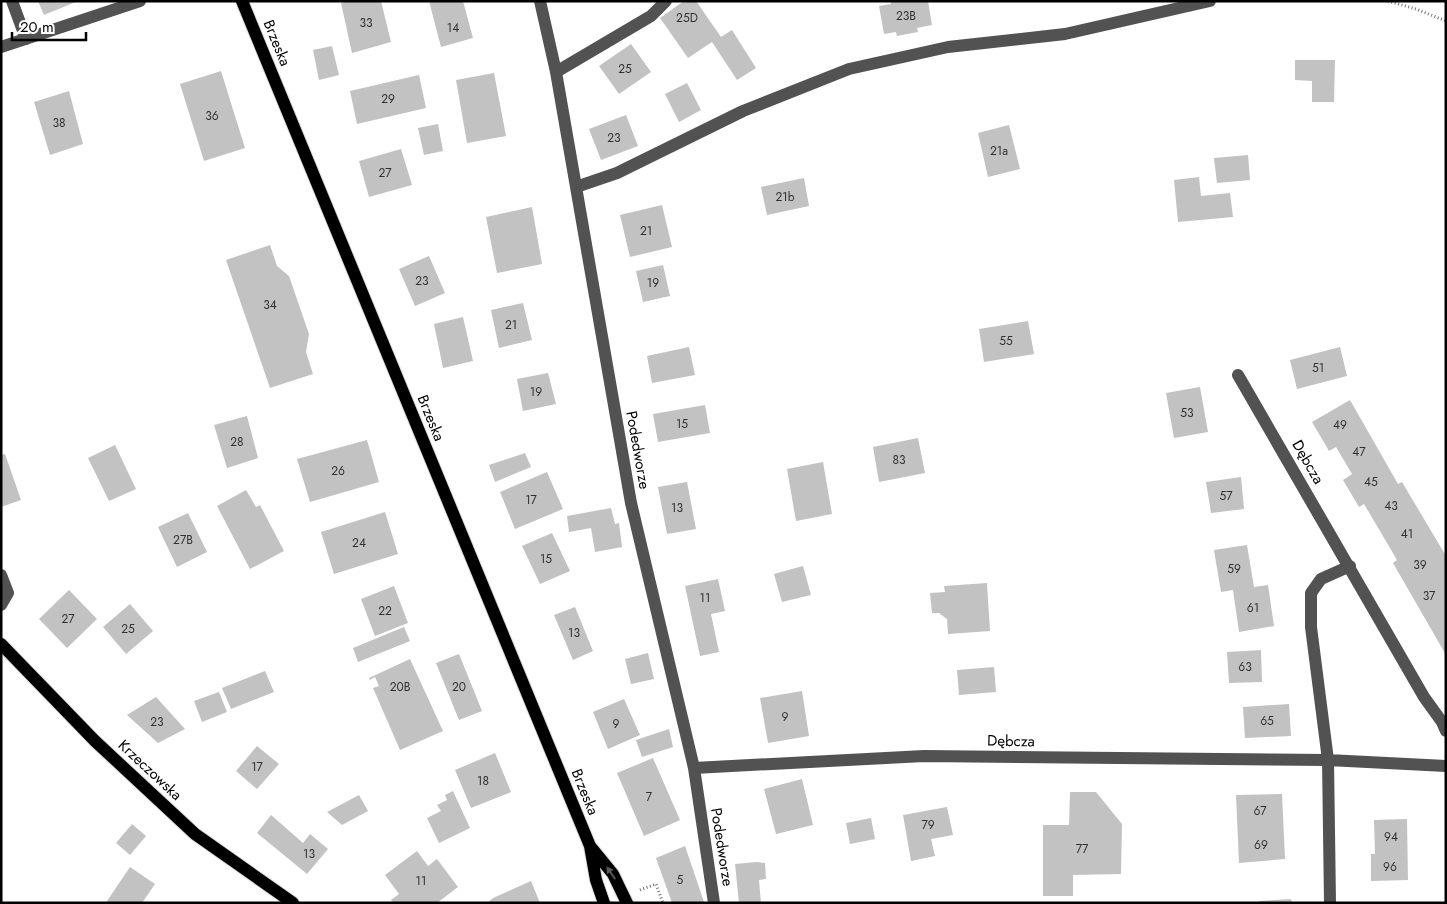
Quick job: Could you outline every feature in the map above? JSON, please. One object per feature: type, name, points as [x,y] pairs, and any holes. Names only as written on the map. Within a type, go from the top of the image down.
[{"type":"main road","name":"Brzeska","points":[[242,1],[590,846],[596,880],[604,903]]},
{"type":"main road","name":"Krzeczowska","points":[[1,644],[95,741],[195,834],[293,903]]},
{"type":"main road","name":"Brzeska","points":[[590,846],[613,874],[627,903]]},
{"type":"street","points":[[12,1],[26,38]]},
{"type":"street","points":[[1,46],[140,1]]},
{"type":"street","name":"Podedworze","points":[[540,1],[556,72],[631,503],[694,768],[714,903]]},
{"type":"street","points":[[556,72],[651,16],[666,1]]},
{"type":"street","points":[[576,187],[617,173],[743,111],[849,69],[948,48],[1065,34],[1210,1]]},
{"type":"street","name":"Dębcza","points":[[1238,375],[1424,697],[1442,722],[1446,732]]},
{"type":"street","points":[[1330,903],[1328,760],[1312,627],[1311,593],[1321,579],[1350,566]]},
{"type":"street","points":[[1,575],[8,593],[1,605]]},
{"type":"street","name":"Dębcza","points":[[694,768],[924,756],[1328,760],[1446,766]]},
{"type":"path","points":[[1388,1],[1416,9],[1446,21]]},
{"type":"path","points":[[640,890],[656,884],[663,903]]},
{"type":"building","points":[[38,1],[78,1],[44,15]]},
{"type":"building","points":[[348,1],[381,1],[391,42],[352,53],[341,3]]},
{"type":"building","points":[[429,1],[463,1],[473,38],[441,47]]},
{"type":"building","points":[[684,1],[696,1],[721,37],[732,30],[756,68],[737,80],[712,42],[688,58],[660,18]]},
{"type":"building","points":[[890,1],[928,1],[932,25],[917,28],[918,32],[897,36],[896,32],[884,34],[879,6],[891,4]]},
{"type":"building","points":[[631,44],[651,72],[619,94],[599,66]]},
{"type":"building","points":[[332,46],[339,75],[319,80],[313,50]]},
{"type":"building","points":[[1295,60],[1335,60],[1334,102],[1312,102],[1312,81],[1295,80]]},
{"type":"building","points":[[221,71],[245,148],[204,161],[180,84]]},
{"type":"building","points":[[494,73],[506,136],[467,143],[456,80]]},
{"type":"building","points":[[419,75],[426,108],[357,124],[350,91]]},
{"type":"building","points":[[687,83],[701,110],[679,122],[665,94]]},
{"type":"building","points":[[69,91],[83,144],[50,155],[34,102]]},
{"type":"building","points":[[626,115],[638,146],[601,160],[589,129]]},
{"type":"building","points":[[438,124],[443,151],[424,155],[418,128]]},
{"type":"building","points":[[1009,125],[1020,169],[988,177],[978,133]]},
{"type":"building","points":[[401,149],[412,185],[369,197],[359,161]]},
{"type":"building","points":[[1248,155],[1250,180],[1217,183],[1214,158]]},
{"type":"building","points":[[1199,177],[1201,196],[1230,193],[1233,217],[1178,222],[1174,180]]},
{"type":"building","points":[[804,178],[809,206],[767,215],[761,187]]},
{"type":"building","points":[[662,205],[672,247],[630,257],[620,215]]},
{"type":"building","points":[[532,207],[542,264],[497,273],[486,217]]},
{"type":"building","points":[[270,245],[277,266],[289,276],[309,334],[306,352],[313,374],[270,388],[226,260]]},
{"type":"building","points":[[429,256],[445,293],[415,306],[399,269]]},
{"type":"building","points":[[663,265],[670,296],[643,302],[636,271]]},
{"type":"building","points":[[523,303],[532,340],[499,348],[491,310]]},
{"type":"building","points":[[463,317],[473,361],[443,368],[434,324]]},
{"type":"building","points":[[1028,321],[1034,354],[984,362],[979,329]]},
{"type":"building","points":[[689,347],[695,375],[652,383],[647,356]]},
{"type":"building","points":[[1340,347],[1347,376],[1297,389],[1290,360]]},
{"type":"building","points":[[548,373],[556,404],[523,411],[517,379]]},
{"type":"building","points":[[1200,387],[1208,432],[1174,438],[1166,393]]},
{"type":"building","points":[[1350,400],[1398,484],[1402,482],[1446,556],[1446,655],[1393,563],[1397,560],[1380,531],[1364,504],[1359,507],[1343,480],[1352,474],[1336,447],[1329,451],[1312,422]]},
{"type":"building","points":[[705,405],[710,433],[658,442],[653,414]]},
{"type":"building","points":[[247,416],[258,458],[227,468],[214,425]]},
{"type":"building","points":[[918,438],[925,473],[879,482],[873,447]]},
{"type":"building","points":[[367,440],[379,482],[310,502],[297,459]]},
{"type":"building","points":[[115,445],[136,489],[109,501],[88,458]]},
{"type":"building","points":[[525,453],[531,467],[495,482],[489,465]]},
{"type":"building","points":[[5,454],[21,500],[1,507],[1,455]]},
{"type":"building","points":[[823,462],[832,514],[796,521],[787,469]]},
{"type":"building","points":[[547,472],[563,509],[515,529],[500,492]]},
{"type":"building","points":[[1241,477],[1244,509],[1211,513],[1206,482]]},
{"type":"building","points":[[687,482],[696,529],[667,534],[658,487]]},
{"type":"building","points":[[246,490],[256,507],[260,505],[284,551],[250,569],[217,506]]},
{"type":"building","points":[[611,508],[615,524],[619,523],[622,547],[595,552],[591,528],[569,532],[567,516]]},
{"type":"building","points":[[385,512],[398,554],[334,574],[321,532]]},
{"type":"building","points":[[188,513],[207,552],[177,567],[158,527]]},
{"type":"building","points":[[552,533],[570,571],[540,584],[522,546]]},
{"type":"building","points":[[1247,545],[1254,587],[1268,585],[1274,626],[1239,632],[1233,590],[1221,592],[1214,550]]},
{"type":"building","points":[[803,566],[811,595],[782,602],[774,574]]},
{"type":"building","points":[[718,579],[725,611],[711,614],[719,652],[700,656],[685,586]]},
{"type":"building","points":[[987,583],[990,631],[948,634],[947,619],[939,613],[932,613],[930,593],[945,592],[944,586]]},
{"type":"building","points":[[394,586],[408,623],[375,636],[361,599]]},
{"type":"building","points":[[69,590],[97,619],[67,648],[39,619]]},
{"type":"building","points":[[130,604],[153,631],[126,654],[103,627]]},
{"type":"building","points":[[575,607],[593,651],[573,660],[554,615]]},
{"type":"building","points":[[404,627],[410,641],[358,662],[353,648]]},
{"type":"building","points":[[1261,650],[1262,682],[1229,683],[1227,652]]},
{"type":"building","points":[[648,653],[654,679],[631,684],[625,659]]},
{"type":"building","points":[[459,654],[482,711],[459,720],[436,663]]},
{"type":"building","points":[[410,659],[443,731],[400,750],[373,688],[379,686],[375,677],[370,680],[369,678]]},
{"type":"building","points":[[994,667],[996,692],[959,695],[957,670]]},
{"type":"building","points":[[265,671],[274,692],[231,709],[222,688]]},
{"type":"building","points":[[802,691],[809,736],[768,743],[760,698]]},
{"type":"building","points":[[219,692],[227,712],[202,722],[194,701]]},
{"type":"building","points":[[156,697],[185,729],[158,743],[127,715]]},
{"type":"building","points":[[624,699],[640,735],[608,749],[593,712]]},
{"type":"building","points":[[1289,704],[1291,736],[1245,738],[1243,707]]},
{"type":"building","points":[[669,729],[673,747],[642,757],[636,740]]},
{"type":"building","points":[[257,746],[279,764],[257,789],[236,771]]},
{"type":"building","points":[[495,753],[511,792],[471,808],[455,770]]},
{"type":"building","points":[[653,758],[680,820],[644,836],[617,773]]},
{"type":"building","points":[[802,779],[813,825],[776,834],[764,789]]},
{"type":"building","points":[[453,791],[470,828],[439,843],[427,818],[441,811],[437,805],[447,800],[445,795]]},
{"type":"building","points":[[1070,792],[1096,792],[1122,824],[1121,874],[1073,875],[1073,896],[1043,896],[1043,825],[1069,825]]},
{"type":"building","points":[[1282,794],[1285,859],[1239,863],[1236,795]]},
{"type":"building","points":[[359,795],[368,811],[342,825],[327,812]]},
{"type":"building","points":[[947,807],[953,835],[931,839],[935,856],[911,861],[903,815]]},
{"type":"building","points":[[271,815],[303,843],[310,834],[328,849],[307,874],[257,833]]},
{"type":"building","points":[[871,818],[875,839],[850,844],[846,823]]},
{"type":"building","points":[[1407,819],[1408,880],[1371,881],[1371,854],[1375,854],[1374,820]]},
{"type":"building","points":[[132,824],[146,836],[130,855],[116,843]]},
{"type":"building","points":[[685,846],[703,903],[672,903],[656,858]]},
{"type":"building","points":[[417,851],[428,866],[437,859],[458,887],[437,903],[393,903],[391,900],[399,894],[385,875]]},
{"type":"building","points":[[765,863],[766,879],[759,880],[761,903],[739,903],[735,864]]},
{"type":"building","points":[[130,867],[155,884],[142,903],[109,903],[107,901]]},
{"type":"building","points":[[531,881],[540,903],[487,903],[493,898]]},
{"type":"building","points":[[1291,899],[1292,903],[1259,903],[1259,901]]}]
